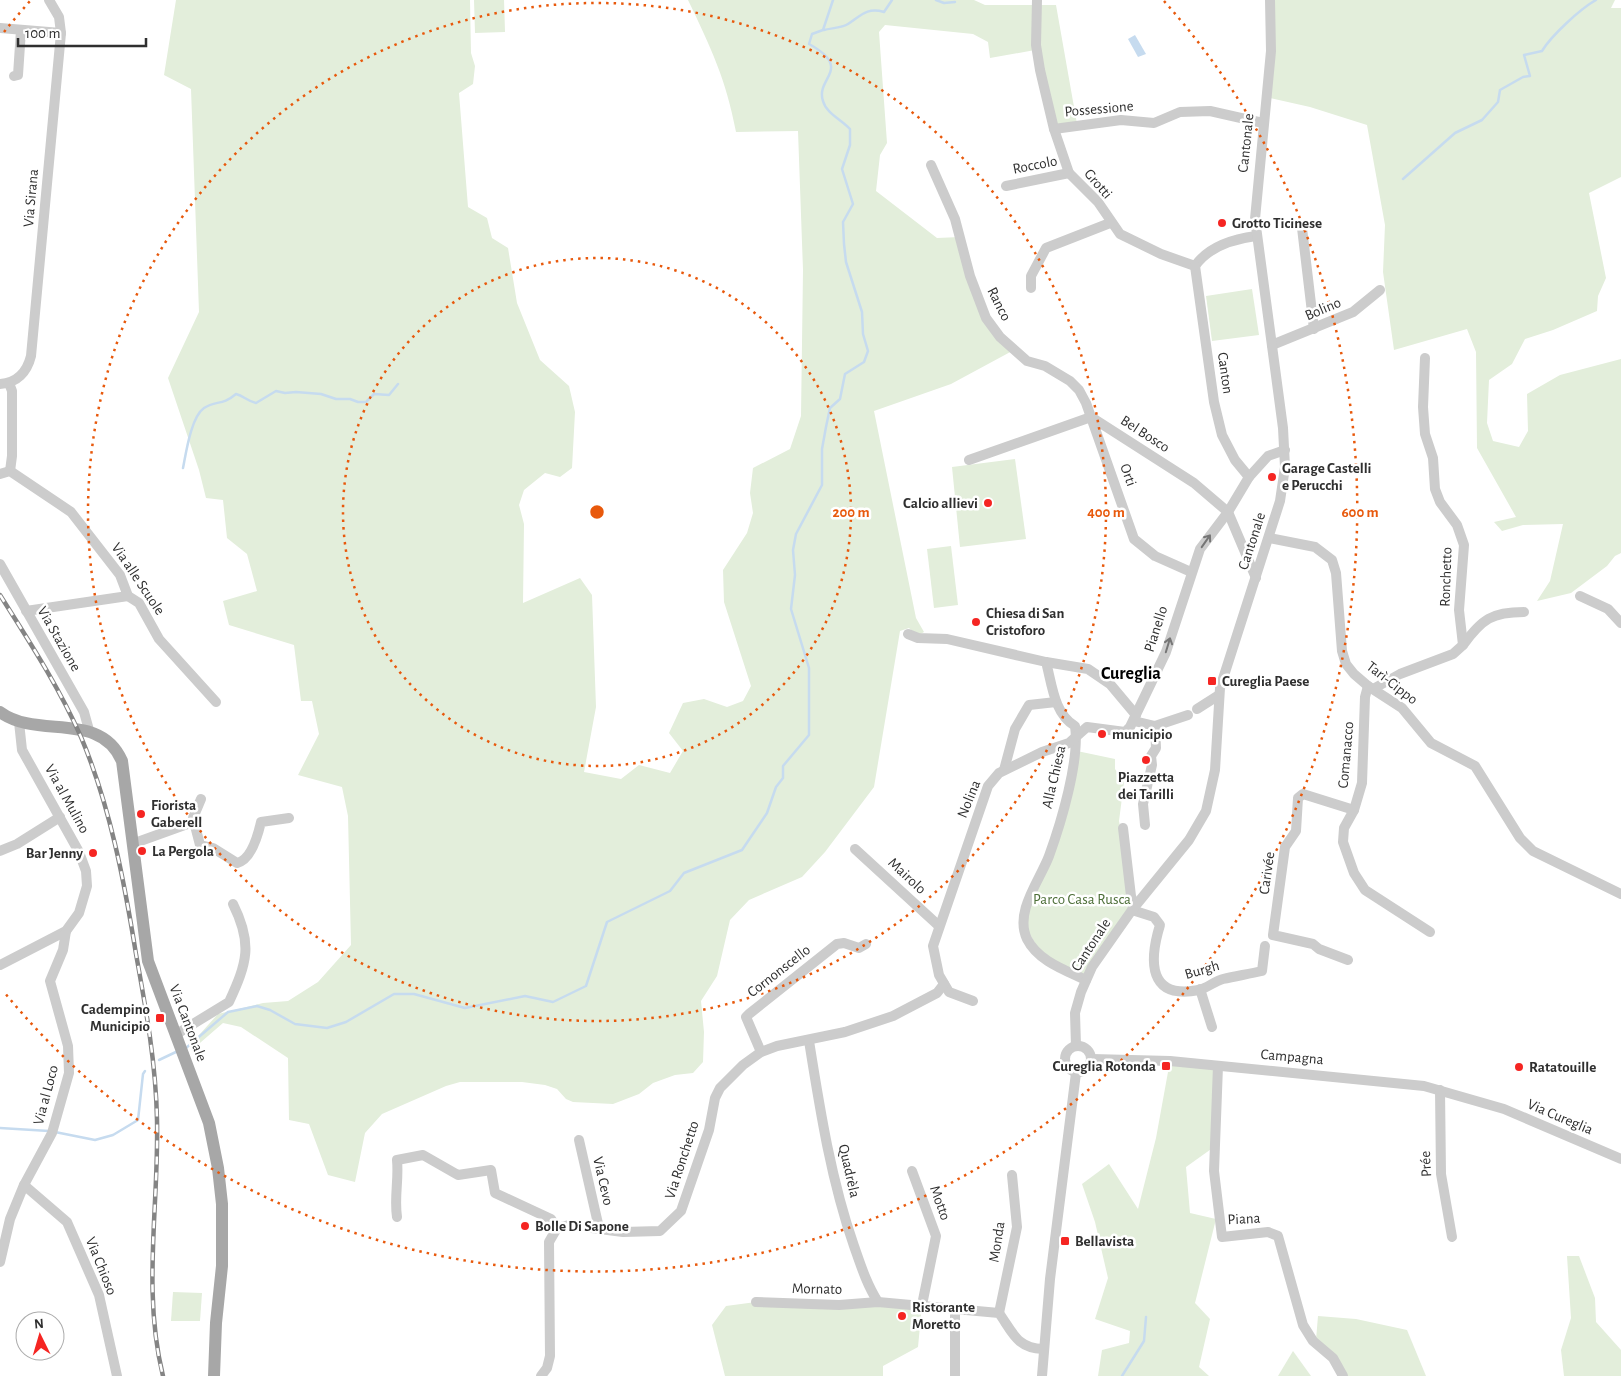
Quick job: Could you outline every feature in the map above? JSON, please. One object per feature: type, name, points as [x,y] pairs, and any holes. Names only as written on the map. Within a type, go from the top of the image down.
[{"type":"main road","name":"Via Cantonale","points":[[0,712],[19,722],[88,730],[109,742],[122,761],[146,950],[178,1044],[213,1136],[220,1178],[222,1266],[216,1323],[214,1376]]},
{"type":"street","name":"Via Sirana","points":[[5,383],[26,369],[31,356],[61,33],[59,17],[49,0]]},
{"type":"street","name":"Grotti","points":[[1037,0],[1036,45],[1054,128],[1069,173],[1098,202],[1110,223],[1120,234],[1161,254],[1195,266]]},
{"type":"street","name":"Cantonale","points":[[1076,1046],[1075,1013],[1086,980],[1097,959],[1134,908],[1189,840],[1206,811],[1215,770],[1219,695],[1280,501],[1285,450],[1256,236],[1255,203],[1271,51],[1270,0]]},
{"type":"street","points":[[0,28],[61,33]]},
{"type":"street","points":[[14,76],[18,75],[21,30]]},
{"type":"street","name":"Possessione","points":[[1054,128],[1121,120],[1154,123],[1180,112],[1210,111],[1263,123]]},
{"type":"street","name":"Ranco","points":[[931,165],[952,210],[970,276],[986,318],[1000,337],[1027,361],[1045,366],[1070,380],[1079,390],[1091,417]]},
{"type":"street","name":"Roccolo","points":[[1006,186],[1069,173]]},
{"type":"street","points":[[1031,288],[1031,276],[1046,248],[1110,223]]},
{"type":"street","points":[[1302,228],[1314,329]]},
{"type":"street","points":[[1195,266],[1203,254],[1228,242],[1256,236]]},
{"type":"street","name":"Canton","points":[[1195,266],[1214,402],[1222,435],[1235,460],[1249,477]]},
{"type":"street","name":"Bolino","points":[[1272,345],[1353,312],[1380,290]]},
{"type":"street","name":"Ronchetto","points":[[1425,358],[1423,407],[1425,434],[1432,458],[1436,489],[1440,502],[1457,525],[1464,544],[1459,610],[1463,645]]},
{"type":"street","points":[[5,383],[12,391],[12,456],[5,472]]},
{"type":"street","points":[[969,460],[1091,417]]},
{"type":"street","name":"Bel Bosco","points":[[1091,417],[1194,483],[1228,512],[1256,578]]},
{"type":"street","name":"Orti","points":[[1091,417],[1134,539],[1155,556],[1190,572]]},
{"type":"street","name":"Pianello","points":[[1135,718],[1166,652],[1190,572],[1200,549],[1228,512],[1249,477],[1268,456],[1285,450]]},
{"type":"street","name":"Via alle Scuole","points":[[5,472],[71,512],[120,575],[128,596],[139,603],[159,639],[216,702]]},
{"type":"street","name":"Tarì-Cippo","points":[[1269,538],[1315,547],[1332,560],[1336,573],[1342,651],[1346,664],[1371,688],[1402,708],[1431,743],[1475,766],[1515,831],[1533,851],[1621,894]]},
{"type":"street","name":"Via Stazione","points":[[0,564],[84,712],[88,730]]},
{"type":"street","points":[[26,611],[128,596]]},
{"type":"street","points":[[1580,596],[1608,609],[1621,623]]},
{"type":"street","points":[[1371,688],[1400,674],[1453,654],[1463,645],[1474,630],[1496,615],[1503,612],[1524,612]]},
{"type":"street","points":[[908,634],[918,638],[948,638],[1046,662],[1088,670],[1110,684],[1135,718],[1155,726],[1193,712],[1219,695]]},
{"type":"street","name":"Alla Chiesa","points":[[1046,662],[1056,702],[1066,721],[1074,726],[1077,751],[1049,856],[1032,892],[1024,924],[1028,940],[1043,957],[1086,980]]},
{"type":"street","name":"Comanacco","points":[[1371,688],[1365,697],[1362,782],[1354,810],[1346,824],[1342,838],[1354,873],[1361,886],[1370,895],[1430,932]]},
{"type":"street","points":[[1004,770],[1015,729],[1029,705],[1056,702]]},
{"type":"street","name":"Nolina","points":[[944,984],[934,961],[933,946],[988,786],[995,776],[1042,752],[1069,744],[1087,727],[1125,732],[1135,718]]},
{"type":"street","name":"Via al Mulino","points":[[19,722],[22,750],[84,863],[87,879],[82,906],[66,932]]},
{"type":"street","points":[[1144,825],[1143,804],[1152,765],[1152,756],[1156,748],[1155,726]]},
{"type":"street","name":"Carivée","points":[[1348,960],[1319,949],[1313,944],[1273,935],[1285,848],[1296,831],[1298,798],[1303,794],[1354,810]]},
{"type":"street","points":[[201,799],[193,822],[200,845],[213,848],[239,863],[246,857],[258,836],[261,822],[289,818]]},
{"type":"street","points":[[0,851],[17,844],[60,817]]},
{"type":"street","points":[[132,844],[193,822]]},
{"type":"street","points":[[1123,828],[1134,908]]},
{"type":"street","name":"Mairolo","points":[[855,848],[939,926]]},
{"type":"street","points":[[178,1044],[227,1005],[231,998],[247,947],[244,930],[233,904]]},
{"type":"street","name":"Burgh","points":[[1134,908],[1154,918],[1160,925],[1152,965],[1157,978],[1164,986],[1180,991],[1200,989],[1221,979],[1262,971],[1264,946]]},
{"type":"street","points":[[0,965],[66,932]]},
{"type":"street","name":"Via al Loco","points":[[0,1262],[5,1219],[53,1131],[69,1073],[70,1056],[50,981],[63,950],[66,932]]},
{"type":"street","name":"Cornonscello","points":[[761,1052],[747,1025],[746,1017],[838,944],[844,943],[852,948],[859,948],[866,944]]},
{"type":"street","points":[[761,1052],[777,1046],[809,1041],[893,1016],[937,993],[944,984],[954,995],[973,1001]]},
{"type":"street","points":[[1200,989],[1212,1027]]},
{"type":"street","name":"Quadrèla","points":[[809,1041],[832,1170],[862,1270],[868,1286],[878,1302]]},
{"type":"street","points":[[1076,1046],[1087,1049],[1092,1059],[1089,1068],[1076,1073],[1069,1069],[1065,1061],[1069,1050],[1076,1046]]},
{"type":"street","name":"Via Ronchetto","points":[[557,1228],[569,1225],[624,1232],[660,1231],[681,1211],[709,1130],[715,1098],[729,1078],[751,1058],[761,1052]]},
{"type":"street","name":"Campagna","points":[[1092,1059],[1140,1059],[1396,1082],[1440,1090],[1488,1104]]},
{"type":"street","name":"Piana","points":[[1218,1066],[1214,1171],[1222,1237],[1268,1232],[1278,1236],[1303,1325],[1313,1341],[1333,1358],[1343,1376]]},
{"type":"street","points":[[1042,1376],[1043,1349],[1076,1073]]},
{"type":"street","name":"Prée","points":[[1440,1090],[1441,1174],[1452,1237]]},
{"type":"street","name":"Via Cureglia","points":[[1488,1104],[1621,1159]]},
{"type":"street","name":"Via Cevo","points":[[578,1140],[599,1228]]},
{"type":"street","points":[[397,1217],[394,1200],[398,1178],[396,1160],[423,1155],[458,1175],[491,1170],[495,1193],[551,1219],[557,1228],[549,1242],[550,1356],[547,1368],[541,1376]]},
{"type":"street","name":"Motto","points":[[912,1171],[936,1236],[922,1304]]},
{"type":"street","name":"Monda","points":[[999,1313],[1017,1227],[1012,1175]]},
{"type":"street","name":"Via Chioso","points":[[24,1185],[67,1222],[99,1296],[117,1376]]},
{"type":"street","name":"Mornato","points":[[756,1302],[839,1305],[878,1302],[922,1304],[999,1313]]},
{"type":"street","points":[[955,1308],[956,1376]]},
{"type":"street","points":[[999,1313],[1019,1342],[1025,1347],[1043,1349]]},
{"type":"green space","points":[[176,0],[470,0],[471,53],[475,66],[473,84],[459,93],[468,207],[487,218],[492,238],[508,248],[517,303],[540,360],[569,386],[575,412],[572,468],[560,477],[545,473],[524,490],[519,505],[524,524],[523,603],[580,578],[592,595],[596,707],[584,772],[621,779],[639,765],[670,773],[683,751],[669,733],[683,703],[704,699],[727,707],[743,701],[751,686],[724,602],[723,570],[747,533],[753,513],[750,493],[753,468],[790,449],[801,416],[803,270],[798,131],[736,132],[728,96],[717,64],[688,0],[974,0],[985,5],[1056,5],[1077,124],[1054,129],[1035,50],[990,58],[988,42],[973,34],[885,25],[879,32],[887,143],[880,155],[876,191],[937,238],[960,237],[978,300],[1014,350],[951,384],[874,411],[916,618],[924,632],[917,636],[909,628],[900,631],[874,787],[825,852],[802,877],[749,900],[730,920],[717,976],[701,1001],[704,1032],[703,1062],[693,1073],[675,1075],[653,1083],[639,1094],[613,1104],[573,1102],[566,1099],[557,1089],[545,1085],[522,1082],[460,1082],[446,1086],[382,1114],[365,1133],[355,1182],[328,1175],[309,1124],[289,1120],[288,1058],[241,1027],[223,1023],[193,1049],[190,1045],[218,1014],[263,1003],[288,1001],[318,982],[351,945],[348,816],[342,787],[298,775],[319,734],[312,701],[301,701],[294,645],[229,625],[223,601],[257,591],[247,554],[227,538],[223,500],[206,498],[199,470],[168,378],[199,312],[191,89],[164,75]]},
{"type":"green space","points":[[474,0],[504,0],[505,32],[475,33]]},
{"type":"green space","points":[[1270,0],[1615,0],[1611,8],[1621,8],[1621,177],[1589,193],[1606,278],[1598,296],[1597,311],[1553,330],[1525,339],[1512,364],[1489,380],[1487,423],[1493,441],[1519,447],[1528,431],[1527,394],[1560,375],[1621,359],[1621,553],[1571,593],[1537,601],[1550,581],[1563,524],[1523,525],[1502,531],[1494,522],[1516,517],[1477,448],[1476,352],[1467,329],[1394,350],[1383,272],[1385,225],[1367,125],[1310,107],[1266,97]]},
{"type":"green space","points":[[1252,289],[1259,335],[1212,341],[1206,296]]},
{"type":"green space","name":"Calcio allievi","points":[[1015,459],[1026,539],[960,547],[952,467]]},
{"type":"green space","points":[[951,546],[958,605],[934,608],[927,549]]},
{"type":"green space","name":"Parco Casa Rusca","points":[[1077,751],[1115,759],[1115,769],[1124,782],[1119,821],[1135,906],[1086,980],[1043,957],[1024,924],[1049,856]]},
{"type":"green space","points":[[1170,1061],[1218,1066],[1214,1147],[1186,1167],[1190,1213],[1216,1219],[1195,1303],[1210,1319],[1199,1367],[1209,1376],[1098,1376],[1102,1350],[1129,1343],[1130,1331],[1095,1319],[1108,1278],[1095,1222],[1082,1184],[1109,1164],[1138,1209],[1156,1138]]},
{"type":"green space","points":[[1567,1256],[1579,1256],[1595,1298],[1596,1322],[1621,1350],[1621,1376],[1564,1376],[1561,1350],[1571,1318]]},
{"type":"green space","points":[[173,1292],[202,1293],[200,1321],[171,1321]]},
{"type":"green space","points":[[756,1302],[922,1305],[918,1347],[883,1366],[883,1376],[725,1376],[712,1325],[726,1306]]},
{"type":"green space","points":[[1318,1316],[1356,1319],[1407,1330],[1426,1376],[1343,1376],[1316,1340]]},
{"type":"green space","points":[[1293,1351],[1311,1376],[1278,1376]]},
{"type":"water","points":[[1135,35],[1146,54],[1138,57],[1128,39]]},
{"type":"waterway","points":[[186,1048],[228,1012],[257,1006],[270,1010],[295,1024],[327,1028],[346,1022],[394,994],[414,994],[465,1008],[525,996],[553,1002],[586,986],[607,922],[670,891],[684,873],[742,850],[767,813],[776,787],[783,778],[783,766],[809,735],[809,668],[791,609],[795,575],[793,550],[796,534],[822,485],[822,449],[830,408],[840,399],[845,374],[864,362],[868,351],[863,334],[862,312],[846,262],[844,244],[843,222],[853,204],[842,169],[850,145],[850,129],[827,109],[823,101],[822,93],[831,67],[829,60],[809,44],[812,34],[823,30],[833,0]]},
{"type":"waterway","points":[[824,30],[846,25],[868,11],[884,12],[892,0]]},
{"type":"waterway","points":[[936,0],[944,3],[955,2]]},
{"type":"waterway","points":[[1403,179],[1455,133],[1482,120],[1498,102],[1500,90],[1523,77],[1530,76],[1524,55],[1542,51],[1566,23],[1596,0]]},
{"type":"waterway","points":[[183,468],[192,427],[199,413],[204,408],[227,400],[236,394],[256,403],[276,391],[321,394],[336,399],[366,402],[374,394],[389,395],[398,384]]},
{"type":"waterway","points":[[159,1060],[178,1051]]},
{"type":"waterway","points":[[55,1132],[95,1140],[113,1135],[138,1120],[143,1074],[145,1071]]},
{"type":"waterway","points":[[0,1128],[49,1131]]},
{"type":"waterway","points":[[1122,1376],[1144,1341],[1146,1317]]},
{"type":"railway","points":[[0,595],[53,682],[81,737],[108,816],[121,871],[147,1016],[155,1078],[157,1152],[152,1280],[153,1312],[163,1376]]},
{"type":"place","name":"Grotto Ticinese","points":[[1222,223]]},
{"type":"place","name":"Garage Castelli e Perucchi","points":[[1272,477]]},
{"type":"place","name":"Calcio allievi","points":[[988,503]]},
{"type":"place","name":"Chiesa di San Cristoforo","points":[[976,622]]},
{"type":"place","name":"Cureglia Paese","points":[[1212,681]]},
{"type":"place","name":"municipio","points":[[1102,734]]},
{"type":"place","name":"Piazzetta dei Tarilli","points":[[1146,760]]},
{"type":"place","name":"Fiorista Gaberell","points":[[141,814]]},
{"type":"place","name":"La Pergola","points":[[142,851]]},
{"type":"place","name":"Bar Jenny","points":[[93,853]]},
{"type":"place","name":"Cadempino Municipio","points":[[160,1018]]},
{"type":"place","name":"Cureglia Rotonda","points":[[1166,1066]]},
{"type":"place","name":"Ratatouille","points":[[1519,1067]]},
{"type":"place","name":"Bolle Di Sapone","points":[[525,1226]]},
{"type":"place","name":"Bellavista","points":[[1065,1241]]},
{"type":"place","name":"Ristorante Moretto","points":[[902,1316]]},
{"type":"district","name":"Cureglia","points":[[1131,674]]}]
